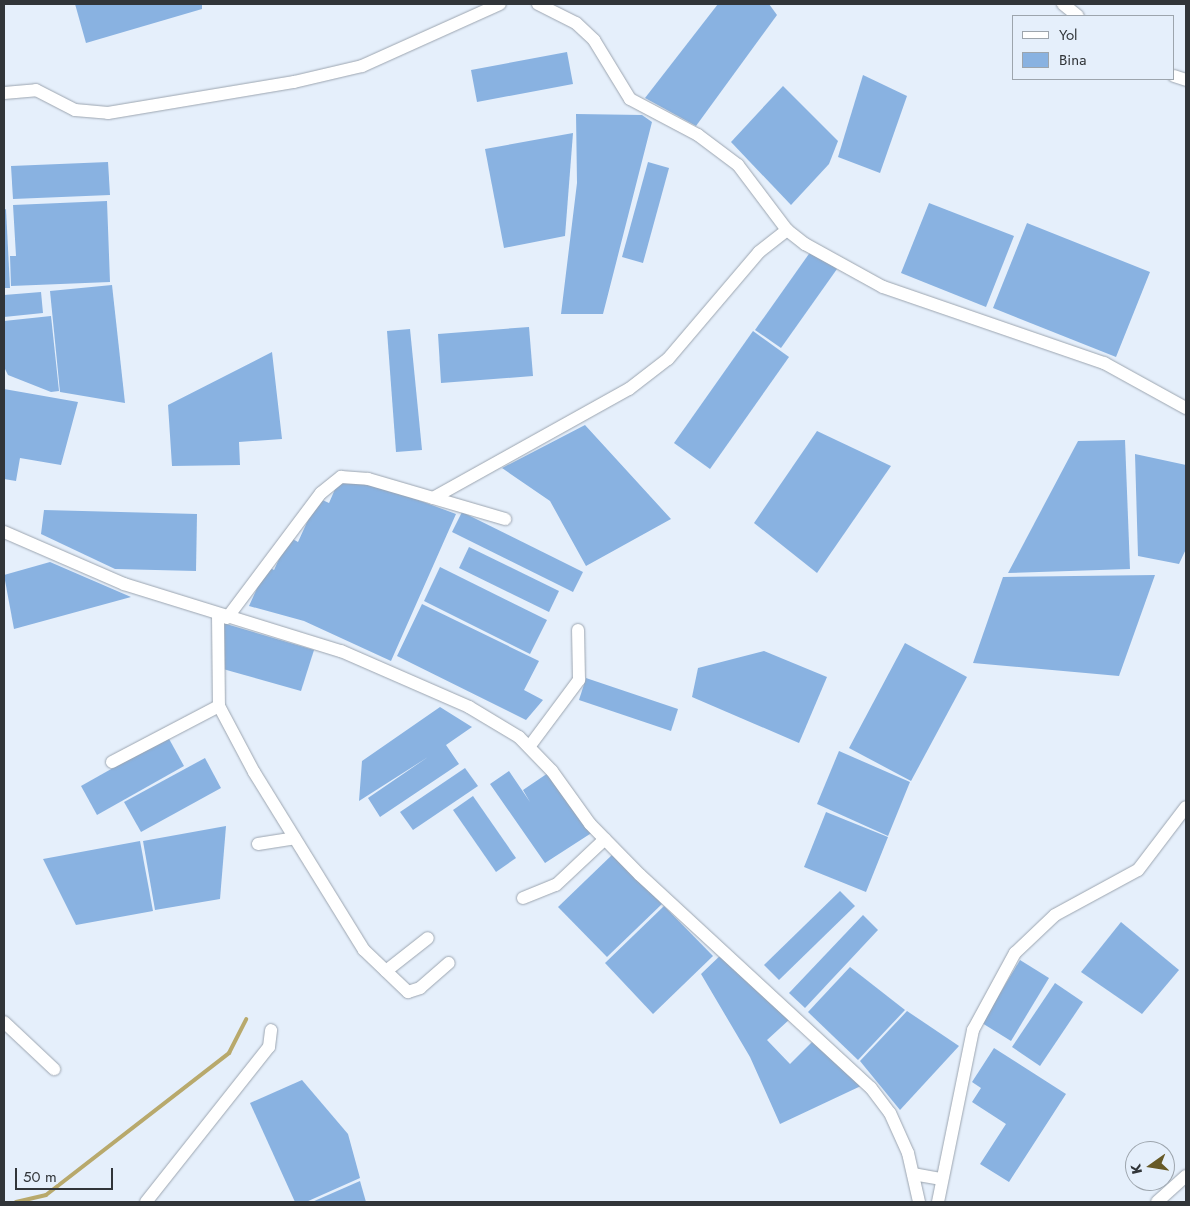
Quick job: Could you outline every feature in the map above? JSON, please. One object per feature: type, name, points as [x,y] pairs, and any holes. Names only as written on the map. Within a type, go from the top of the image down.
[{"type":"street","points":[[4,93],[36,90],[75,110],[108,113],[294,82],[362,66],[500,4]]},
{"type":"street","points":[[538,4],[576,23],[594,40],[630,99],[698,135],[738,165],[788,230],[883,287],[1104,363],[1186,408]]},
{"type":"street","points":[[1063,4],[1077,15]]},
{"type":"street","points":[[433,498],[629,389],[668,359],[759,252],[788,230]]},
{"type":"street","points":[[449,963],[414,993],[386,971],[364,950],[295,838],[219,706],[223,616],[334,481],[342,477],[368,479],[505,519]]},
{"type":"street","points":[[4,532],[124,584],[341,651],[469,707],[529,747],[605,839],[871,1088],[890,1113],[913,1174],[919,1202]]},
{"type":"street","points":[[529,747],[579,680],[578,630]]},
{"type":"street","points":[[112,762],[219,706]]},
{"type":"street","points":[[938,1202],[973,1030],[1015,953],[1055,915],[1138,870],[1186,807]]},
{"type":"street","points":[[258,844],[295,838]]},
{"type":"street","points":[[523,898],[556,886],[605,839]]},
{"type":"street","points":[[386,971],[428,938]]},
{"type":"street","points":[[4,1022],[54,1069]]},
{"type":"street","points":[[146,1202],[269,1047],[271,1030]]},
{"type":"street","points":[[913,1174],[942,1179]]},
{"type":"street","points":[[1157,1202],[1186,1176]]},
{"type":"building","points":[[75,4],[202,4],[202,9],[86,43]]},
{"type":"building","points":[[718,4],[769,4],[777,15],[696,126],[645,98]]},
{"type":"building","points":[[567,52],[573,84],[477,102],[471,70]]},
{"type":"building","points":[[863,75],[907,96],[880,173],[838,157]]},
{"type":"building","points":[[783,86],[838,141],[829,164],[791,205],[731,142]]},
{"type":"building","points":[[576,114],[642,115],[652,122],[603,314],[561,314],[577,183]]},
{"type":"building","points":[[573,133],[565,236],[504,248],[485,149]]},
{"type":"building","points":[[108,162],[110,195],[13,199],[11,166]]},
{"type":"building","points":[[648,162],[669,168],[643,263],[622,257]]},
{"type":"building","points":[[107,201],[110,282],[11,286],[10,256],[16,256],[13,205]]},
{"type":"building","points":[[929,203],[1014,236],[986,307],[901,273]]},
{"type":"building","points":[[6,209],[10,288],[4,288],[4,210]]},
{"type":"building","points":[[1027,223],[1150,272],[1116,357],[993,308]]},
{"type":"building","points":[[811,251],[837,269],[781,348],[755,330]]},
{"type":"building","points":[[112,285],[125,403],[60,392],[50,291]]},
{"type":"building","points":[[41,292],[43,313],[4,317],[4,295]]},
{"type":"building","points":[[51,316],[59,391],[51,392],[8,375],[4,367],[4,321]]},
{"type":"building","points":[[529,327],[533,376],[441,383],[438,334]]},
{"type":"building","points":[[410,329],[422,450],[396,452],[387,331]]},
{"type":"building","points":[[753,331],[789,357],[710,469],[674,443]]},
{"type":"building","points":[[272,352],[282,439],[239,442],[240,465],[172,466],[168,405]]},
{"type":"building","points":[[4,389],[78,402],[61,465],[20,458],[16,481],[4,479]]},
{"type":"building","points":[[585,425],[671,519],[586,566],[550,501],[502,468]]},
{"type":"building","points":[[817,431],[891,466],[817,573],[754,523]]},
{"type":"building","points":[[1125,440],[1130,569],[1008,573],[1078,441]]},
{"type":"building","points":[[1135,454],[1186,465],[1186,549],[1179,564],[1138,556]]},
{"type":"building","points":[[339,480],[367,481],[456,514],[391,661],[304,621],[249,606],[267,566],[274,570],[289,537],[298,542],[318,498],[329,503]]},
{"type":"building","points":[[44,510],[197,514],[196,571],[115,569],[41,534]]},
{"type":"building","points":[[462,512],[583,572],[573,592],[452,532]]},
{"type":"building","points":[[469,547],[559,591],[549,612],[459,568]]},
{"type":"building","points":[[50,562],[131,597],[14,629],[4,575]]},
{"type":"building","points":[[440,567],[547,620],[530,654],[424,601]]},
{"type":"building","points":[[1155,575],[1119,676],[973,663],[1003,577]]},
{"type":"building","points":[[422,604],[539,661],[524,690],[543,700],[526,720],[397,656]]},
{"type":"building","points":[[223,623],[314,650],[301,691],[223,669]]},
{"type":"building","points":[[905,643],[967,677],[911,781],[849,748]]},
{"type":"building","points":[[764,651],[827,677],[799,743],[692,697],[698,668]]},
{"type":"building","points":[[586,678],[678,709],[671,731],[579,700]]},
{"type":"building","points":[[440,707],[472,727],[446,745],[459,764],[380,817],[368,798],[428,757],[359,801],[362,761]]},
{"type":"building","points":[[168,737],[184,766],[97,815],[81,786]]},
{"type":"building","points":[[839,751],[910,782],[888,836],[817,804]]},
{"type":"building","points":[[205,758],[221,788],[141,832],[124,802]]},
{"type":"building","points":[[465,768],[478,786],[413,830],[400,812]]},
{"type":"building","points":[[509,771],[530,802],[523,790],[551,771],[593,832],[545,863],[490,784]]},
{"type":"building","points":[[473,796],[516,858],[496,872],[453,810]]},
{"type":"building","points":[[826,812],[888,837],[866,892],[804,867]]},
{"type":"building","points":[[226,826],[220,899],[155,910],[143,841]]},
{"type":"building","points":[[140,841],[153,911],[76,925],[43,859]]},
{"type":"building","points":[[614,853],[662,904],[607,957],[558,907]]},
{"type":"building","points":[[840,891],[855,906],[779,980],[764,965]]},
{"type":"building","points":[[664,906],[713,956],[653,1014],[605,963]]},
{"type":"building","points":[[863,915],[878,930],[805,1008],[789,993]]},
{"type":"building","points":[[1121,922],[1179,970],[1142,1014],[1081,972]]},
{"type":"building","points":[[725,951],[790,1019],[767,1040],[790,1064],[817,1037],[863,1085],[780,1124],[750,1057],[701,974]]},
{"type":"building","points":[[1020,960],[1049,978],[1011,1041],[982,1023]]},
{"type":"building","points":[[850,967],[905,1010],[858,1060],[808,1012]]},
{"type":"building","points":[[1055,983],[1083,1002],[1040,1066],[1012,1047]]},
{"type":"building","points":[[907,1011],[959,1046],[900,1110],[860,1061]]},
{"type":"building","points":[[994,1048],[1066,1094],[1009,1182],[980,1164],[1006,1124],[972,1102],[981,1088],[972,1082]]},
{"type":"building","points":[[302,1080],[348,1134],[360,1178],[306,1202],[295,1202],[250,1103]]},
{"type":"building","points":[[360,1181],[366,1202],[312,1202]]},
{"type":"waterway","points":[[16,1202],[46,1195],[229,1053],[246,1019]]}]
